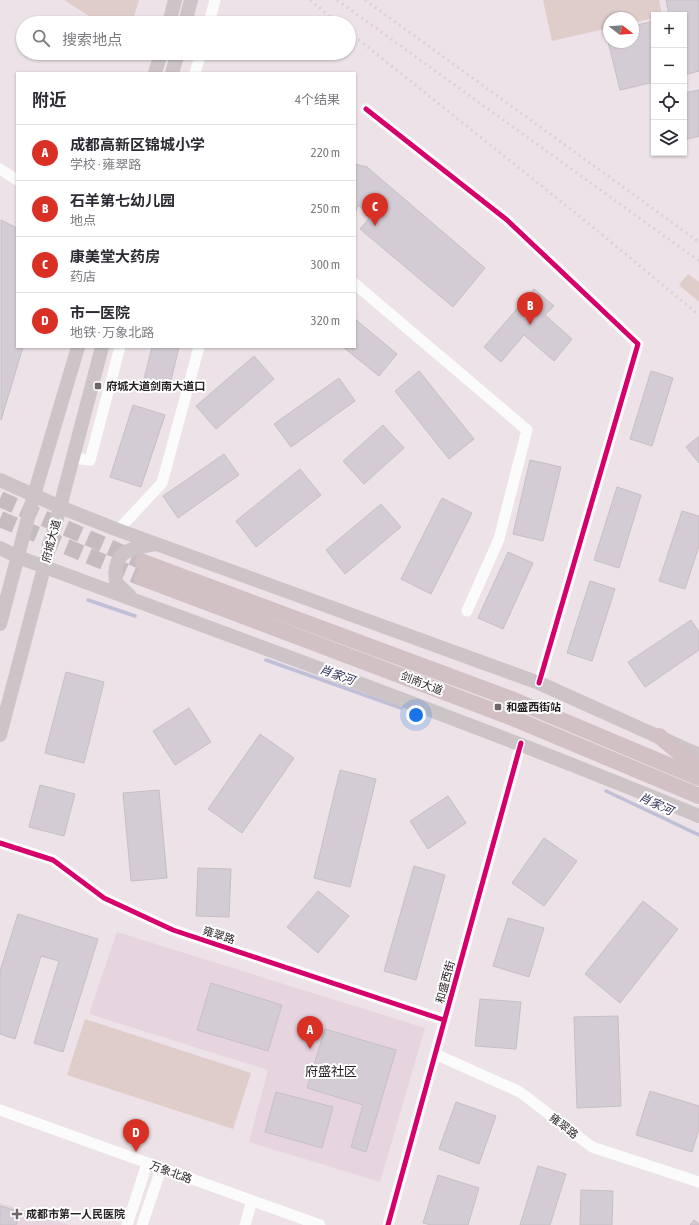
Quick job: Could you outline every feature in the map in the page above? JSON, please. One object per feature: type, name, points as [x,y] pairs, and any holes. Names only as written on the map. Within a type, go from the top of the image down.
[{"type":"highway","name":"剑南大道","points":[[143,562],[514,700],[699,778]]},
{"type":"highway","name":"剑南大道","points":[[142,578],[510,717],[697,795]]},
{"type":"highway","points":[[659,736],[699,769]]},
{"type":"main road","points":[[171,16],[175,0]]},
{"type":"main road","points":[[187,16],[191,0]]},
{"type":"main road","points":[[155,72],[158,60]]},
{"type":"main road","points":[[172,72],[176,60]]},
{"type":"main road","points":[[0,624],[34,495],[78,348]]},
{"type":"main road","name":"府城大道","points":[[0,735],[102,348]]},
{"type":"main road","points":[[0,480],[60,507],[118,530],[539,683],[699,755]]},
{"type":"main road","points":[[139,602],[116,583],[114,572],[117,562],[122,554],[131,548],[156,544]]},
{"type":"main road","points":[[0,548],[44,567],[521,743],[699,816]]},
{"type":"street","points":[[211,16],[215,0]]},
{"type":"street","points":[[195,72],[199,60]]},
{"type":"street","points":[[366,109],[507,220],[638,344],[539,683]]},
{"type":"street","points":[[0,169],[16,179]]},
{"type":"street","points":[[356,285],[526,430],[500,539],[467,611]]},
{"type":"street","points":[[73,458],[90,460],[120,348]]},
{"type":"street","points":[[118,530],[162,483],[199,348]]},
{"type":"street","name":"和盛西街","points":[[388,1225],[521,743]]},
{"type":"street","name":"雍翠路","points":[[0,843],[54,860],[104,898],[173,930],[444,1020]]},
{"type":"street","name":"雍翠路","points":[[435,1054],[520,1092],[592,1147],[699,1182]]},
{"type":"street","name":"万象北路","points":[[0,1110],[320,1225]]},
{"type":"street","points":[[127,1225],[147,1164]]},
{"type":"street","points":[[142,1225],[161,1169]]},
{"type":"street","points":[[244,1225],[252,1201]]},
{"type":"shaded area","points":[[64,0],[139,0],[134,16],[89,16]]},
{"type":"shaded area","points":[[543,0],[659,0],[661,12],[651,12],[651,19],[639,22],[639,12],[603,12],[603,29],[552,41]]},
{"type":"shaded area","points":[[688,274],[699,282],[699,302],[679,285]]},
{"type":"shaded area","points":[[117,932],[425,1028],[380,1182],[249,1142],[268,1070],[89,1014]]},
{"type":"shaded area","points":[[85,1019],[251,1073],[233,1129],[67,1075]]},
{"type":"shaded area","name":"成都市第一人民医院","points":[[0,1203],[69,1225],[0,1225]]},
{"type":"building","points":[[666,0],[699,0],[699,71],[687,74],[687,12],[668,12]]},
{"type":"building","points":[[651,22],[651,83],[620,90],[610,48],[639,48],[639,25]]},
{"type":"building","points":[[699,90],[699,136],[687,139],[687,120],[687,92]]},
{"type":"building","points":[[356,164],[367,167],[485,268],[453,307],[360,229],[371,216],[358,205],[356,211]]},
{"type":"building","points":[[1,220],[16,228],[16,348],[23,348],[1,420]]},
{"type":"building","points":[[534,289],[554,306],[545,315],[572,339],[554,361],[524,335],[501,362],[484,347]]},
{"type":"building","points":[[356,320],[397,354],[379,376],[344,348],[356,348]]},
{"type":"building","points":[[152,348],[179,348],[169,389],[143,383]]},
{"type":"building","points":[[254,356],[274,379],[216,429],[196,406]]},
{"type":"building","points":[[419,371],[474,439],[449,459],[395,391]]},
{"type":"building","points":[[651,371],[673,378],[652,446],[630,439]]},
{"type":"building","points":[[339,378],[355,401],[291,447],[274,424]]},
{"type":"building","points":[[133,405],[165,415],[141,487],[110,477]]},
{"type":"building","points":[[383,425],[404,448],[364,484],[343,461]]},
{"type":"building","points":[[699,436],[699,463],[686,447]]},
{"type":"building","points":[[224,454],[239,475],[178,518],[163,496]]},
{"type":"building","points":[[530,460],[561,467],[543,541],[513,534]]},
{"type":"building","points":[[300,469],[321,495],[256,547],[236,521]]},
{"type":"building","points":[[617,487],[641,495],[619,568],[594,560]]},
{"type":"building","points":[[442,498],[472,513],[431,594],[401,579]]},
{"type":"building","points":[[381,504],[401,527],[345,574],[326,550]]},
{"type":"building","points":[[682,511],[699,516],[699,546],[685,589],[659,581]]},
{"type":"building","points":[[508,552],[533,563],[503,629],[478,618]]},
{"type":"building","points":[[590,581],[615,589],[592,661],[567,653]]},
{"type":"building","points":[[691,620],[699,632],[699,650],[645,687],[628,662]]},
{"type":"building","points":[[66,672],[104,682],[84,763],[45,753]]},
{"type":"building","points":[[189,708],[211,742],[175,765],[153,731]]},
{"type":"building","points":[[260,734],[294,758],[242,833],[208,809]]},
{"type":"building","points":[[340,770],[376,779],[350,887],[314,878]]},
{"type":"building","points":[[40,785],[75,794],[64,836],[29,827]]},
{"type":"building","points":[[159,790],[167,878],[131,881],[123,793]]},
{"type":"building","points":[[448,796],[466,823],[428,849],[410,821]]},
{"type":"building","points":[[544,838],[577,861],[544,906],[512,883]]},
{"type":"building","points":[[414,866],[445,875],[416,980],[384,971]]},
{"type":"building","points":[[198,868],[231,869],[229,917],[196,916]]},
{"type":"building","points":[[318,891],[349,916],[318,953],[287,927]]},
{"type":"building","points":[[643,901],[678,929],[620,1003],[585,974]]},
{"type":"building","points":[[18,914],[98,939],[63,1052],[34,1043],[59,961],[41,956],[15,1039],[0,1034],[0,971]]},
{"type":"building","points":[[508,918],[544,928],[529,977],[493,966]]},
{"type":"building","points":[[211,983],[282,1005],[268,1051],[197,1030]]},
{"type":"building","points":[[480,999],[521,1002],[516,1049],[475,1046]]},
{"type":"building","points":[[618,1016],[621,1106],[577,1108],[574,1017]]},
{"type":"building","points":[[325,1029],[396,1050],[366,1152],[351,1147],[363,1105],[307,1088]]},
{"type":"building","points":[[650,1091],[699,1106],[699,1129],[692,1152],[636,1135]]},
{"type":"building","points":[[276,1092],[333,1107],[322,1148],[265,1132]]},
{"type":"building","points":[[456,1102],[496,1116],[479,1164],[439,1149]]},
{"type":"building","points":[[538,1166],[566,1174],[550,1225],[520,1225]]},
{"type":"building","points":[[438,1175],[479,1188],[468,1225],[431,1225],[423,1223]]},
{"type":"building","points":[[581,1190],[613,1191],[612,1225],[580,1225]]},
{"type":"building","points":[[0,1206],[20,1212],[16,1225],[0,1225]]},
{"type":"building","points":[[694,1220],[699,1224],[699,1225],[690,1225]]},
{"type":"waterway","name":"肖家河","points":[[88,600],[135,616]]},
{"type":"waterway","name":"肖家河","points":[[266,660],[401,708]]},
{"type":"waterway","name":"肖家河","points":[[606,791],[699,835]]},
{"type":"tunnel","points":[[0,499],[143,562]]},
{"type":"tunnel","points":[[0,519],[142,578]]},
{"type":"railway","points":[[310,0],[329,16]]},
{"type":"railway","points":[[337,0],[699,261]]},
{"type":"railway","points":[[365,0],[699,242]]},
{"type":"railway","points":[[356,38],[588,223],[699,315]]},
{"type":"cycle path","points":[[366,109],[507,220],[638,344],[539,683]]},
{"type":"cycle path","points":[[388,1225],[521,743]]},
{"type":"cycle path","points":[[0,843],[53,860],[104,898],[173,930],[444,1020]]},
{"type":"place","name":"康美堂大药房","points":[[375,226]]},
{"type":"place","name":"石羊第七幼儿园","points":[[530,325]]},
{"type":"place","name":"府城大道剑南大道口","points":[[98,386]]},
{"type":"place","name":"和盛西街站","points":[[498,707]]},
{"type":"place","name":"成都高新区锦城小学","points":[[310,1049]]},
{"type":"place","name":"市一医院","points":[[136,1152]]},
{"type":"place","name":"成都市第一人民医院","points":[[17,1214]]},
{"type":"district","name":"府盛社区","points":[[331,1071]]}]
